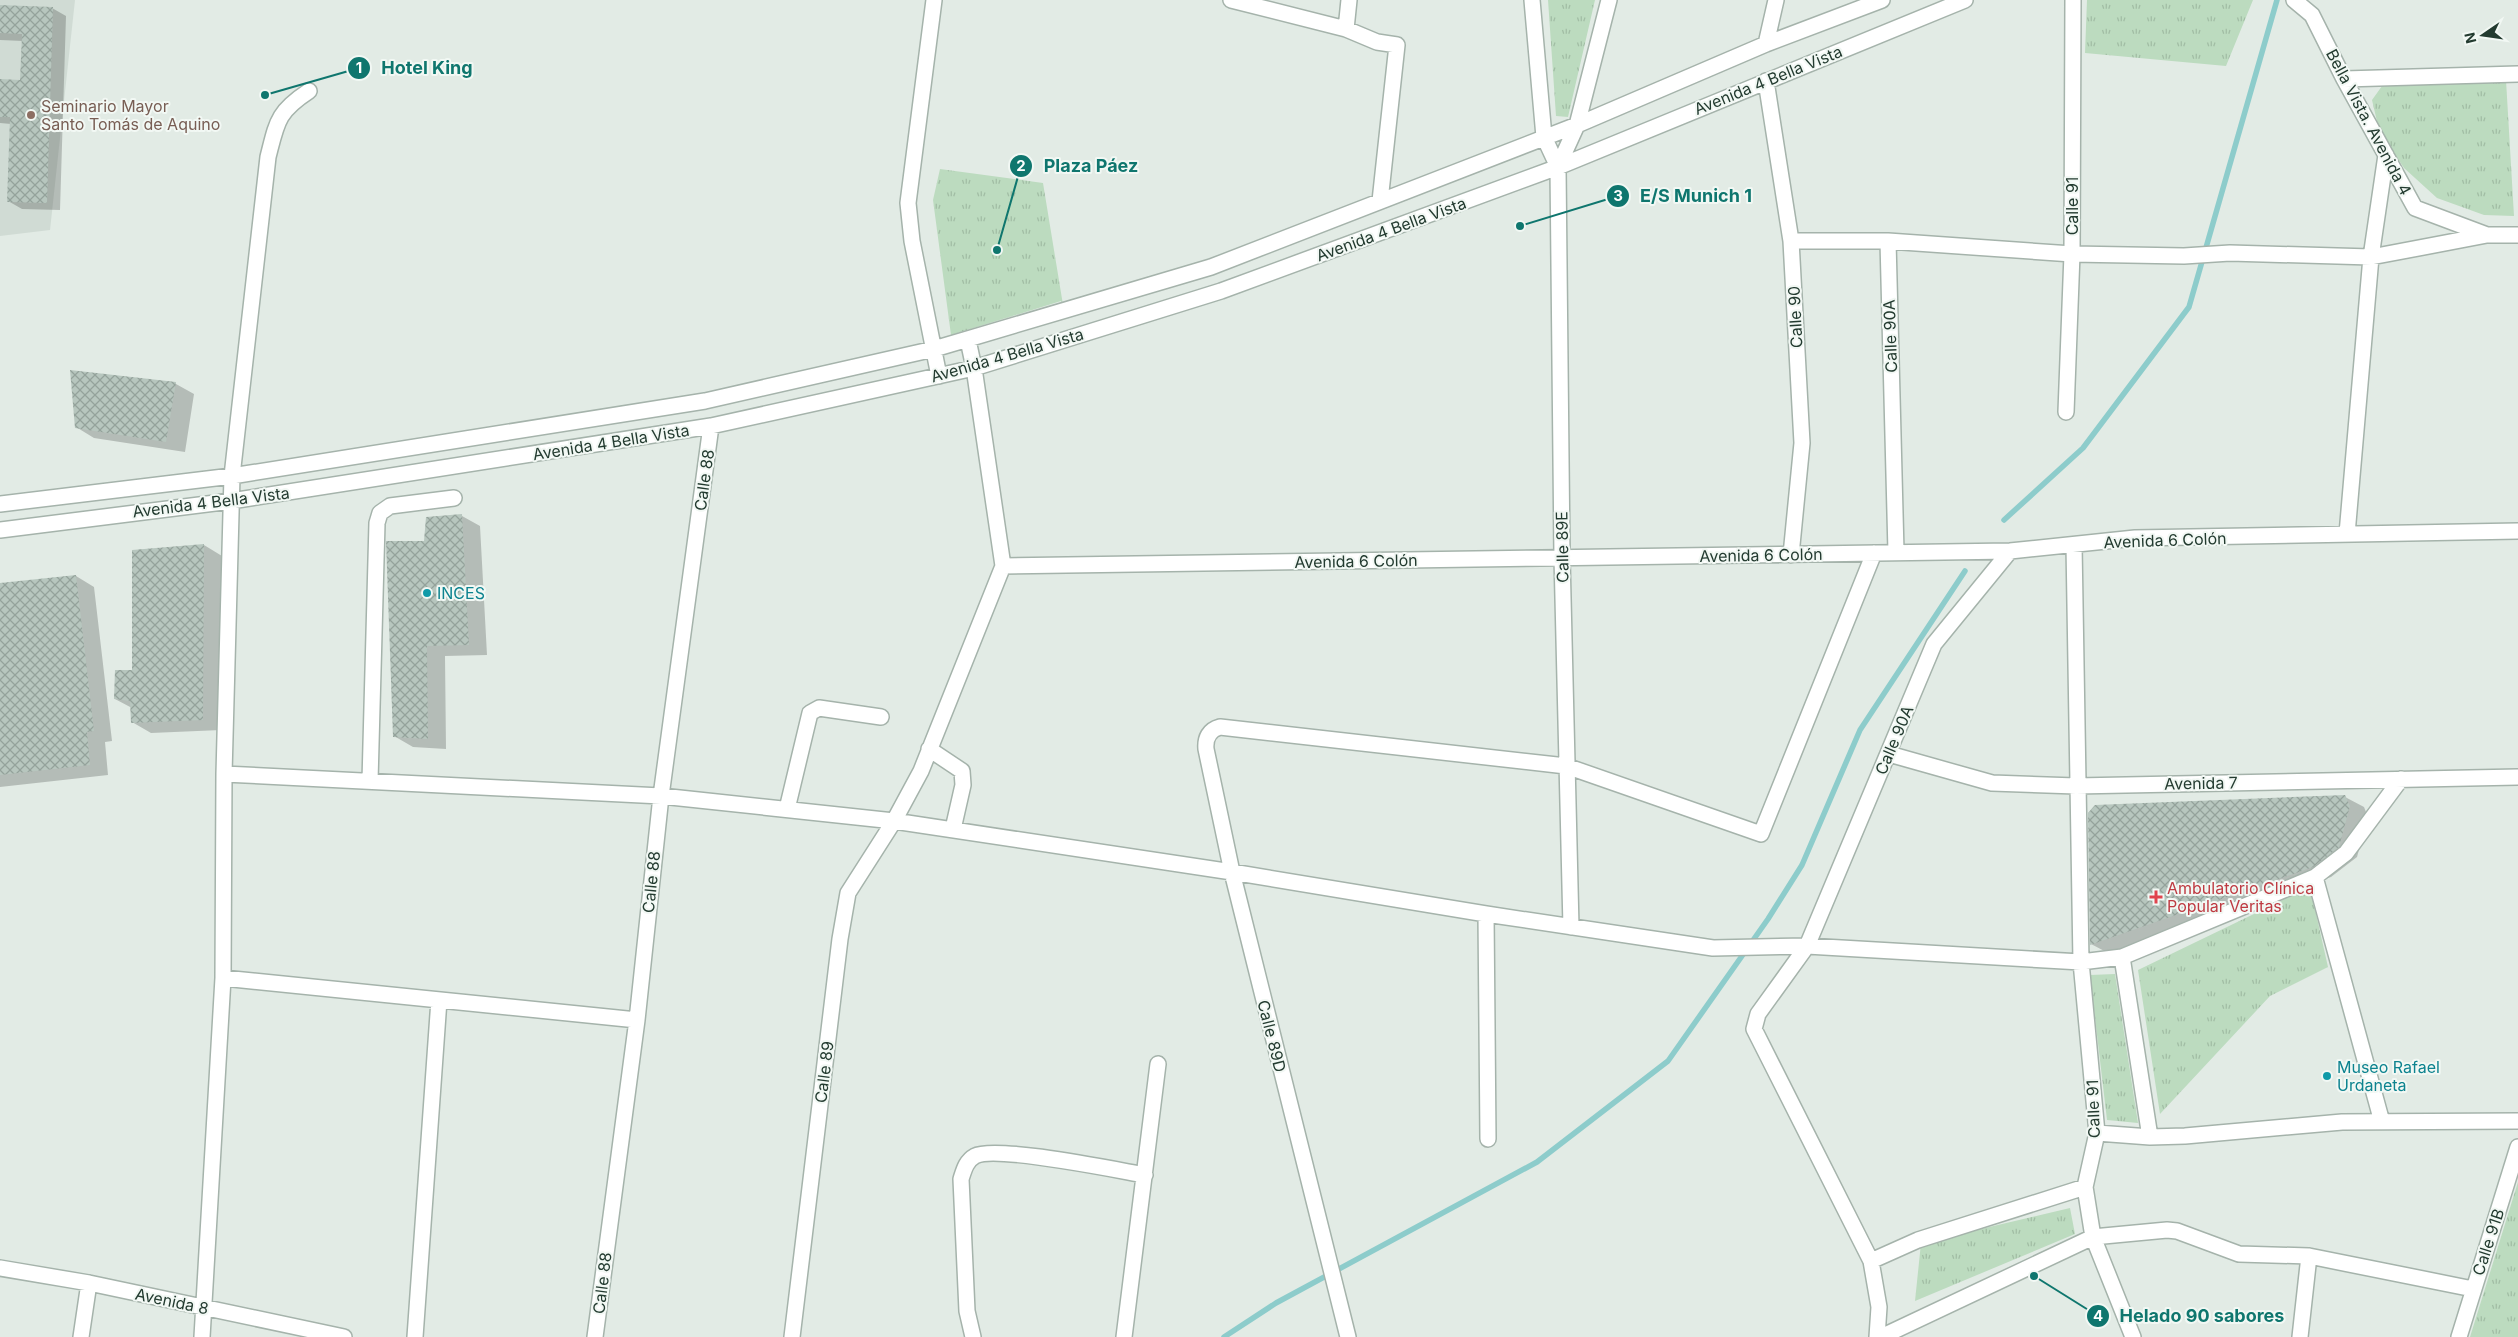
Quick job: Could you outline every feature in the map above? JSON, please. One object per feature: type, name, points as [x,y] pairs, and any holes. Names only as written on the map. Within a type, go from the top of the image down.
[{"type":"street","points":[[934,0],[908,203],[912,241],[939,376]]},
{"type":"street","points":[[1231,0],[1346,29],[1377,42],[1397,45],[1380,201]]},
{"type":"street","points":[[1346,29],[1349,0]]},
{"type":"street","points":[[1532,0],[1544,137],[1558,167]]},
{"type":"street","points":[[1558,167],[1577,125],[1609,0]]},
{"type":"street","points":[[1766,44],[1776,0]]},
{"type":"street","name":"Avenida 4 Bella Vista","points":[[0,504],[232,476],[705,401],[968,340],[1211,266],[1577,125],[1766,44],[1882,0]]},
{"type":"street","name":"Avenida 4 Bella Vista","points":[[0,530],[231,501],[711,426],[974,368],[1221,291],[1558,167],[1965,0]]},
{"type":"street","name":"Calle 91","points":[[2066,412],[2072,254],[2073,0]]},
{"type":"street","name":"Bella Vista. Avenida 4","points":[[2294,0],[2312,15],[2344,79],[2416,208],[2487,235],[2518,235]]},
{"type":"street","points":[[2344,79],[2518,74]]},
{"type":"street","name":"Calle 90","points":[[1766,81],[1791,242],[1802,443],[1791,555]]},
{"type":"street","points":[[202,1337],[223,978],[224,774],[232,476],[268,157],[280,116],[289,104],[309,91]]},
{"type":"street","points":[[2347,534],[2371,257],[2386,155]]},
{"type":"street","name":"Calle 89E","points":[[1558,167],[1562,557],[1571,927]]},
{"type":"street","points":[[1791,242],[1888,241],[2072,254],[2184,256],[2230,253],[2371,257],[2487,235]]},
{"type":"street","name":"Calle 90A","points":[[1888,241],[1896,552]]},
{"type":"street","points":[[968,340],[974,368],[1003,566]]},
{"type":"street","name":"Calle 88","points":[[595,1337],[637,1020],[661,796],[711,426]]},
{"type":"street","points":[[370,781],[377,523],[380,513],[390,506],[454,498]]},
{"type":"street","name":"Avenida 6 Colón","points":[[1003,566],[2010,551],[2135,538],[2518,531]]},
{"type":"street","name":"Calle 91","points":[[2074,545],[2076,786],[2081,962],[2097,1133],[2085,1187],[2093,1237],[2133,1337]]},
{"type":"street","name":"Calle 90A","points":[[1871,1261],[1754,1029],[1758,1014],[1806,946],[1934,644],[2010,551]]},
{"type":"street","points":[[1566,766],[1761,834],[1874,553]]},
{"type":"street","name":"Calle 89","points":[[792,1337],[842,917],[848,893],[855,878],[894,820],[929,750],[1003,566]]},
{"type":"street","points":[[787,810],[810,713],[819,708],[881,718]]},
{"type":"street","name":"Calle 89D","points":[[1348,1337],[1232,872],[1206,749],[1206,741],[1209,734],[1220,727],[1566,766]]},
{"type":"street","points":[[929,750],[962,771],[963,784],[953,829]]},
{"type":"street","name":"Avenida 7","points":[[1889,754],[1992,783],[2076,786],[2518,777]]},
{"type":"street","points":[[224,774],[661,796],[894,820],[1713,948],[1806,946],[2081,962],[2122,957],[2315,877],[2346,853],[2401,779]]},
{"type":"street","points":[[2315,877],[2382,1122]]},
{"type":"street","points":[[1486,914],[1488,1139]]},
{"type":"street","points":[[2122,957],[2150,1137]]},
{"type":"street","points":[[223,978],[637,1020]]},
{"type":"street","points":[[415,1337],[439,1000]]},
{"type":"street","points":[[1124,1337],[1158,1064]]},
{"type":"street","points":[[2097,1133],[2150,1137],[2342,1122],[2518,1121]]},
{"type":"street","name":"Calle 91B","points":[[2458,1337],[2518,1147]]},
{"type":"street","points":[[973,1337],[967,1311],[961,1179],[965,1166],[974,1157],[999,1152],[1145,1175]]},
{"type":"street","points":[[1877,1337],[1879,1307],[1871,1261],[1918,1240],[2085,1187]]},
{"type":"street","points":[[1881,1337],[2093,1237],[2176,1231],[2239,1254],[2309,1256],[2473,1289]]},
{"type":"street","points":[[2300,1337],[2309,1256]]},
{"type":"street","name":"Avenida 8","points":[[0,1268],[89,1283],[344,1337]]},
{"type":"street","points":[[81,1337],[89,1283]]},
{"type":"shaded area","name":"Seminario Mayor Santo Tomás de Aquino","points":[[0,0],[75,0],[50,230],[0,236]]},
{"type":"green space","points":[[1548,0],[1595,0],[1568,117],[1556,116]]},
{"type":"green space","points":[[2087,0],[2253,0],[2226,66],[2085,53]]},
{"type":"green space","points":[[2506,80],[2514,216],[2484,215],[2437,198],[2404,168],[2379,130],[2372,100],[2382,86]]},
{"type":"green space","points":[[940,169],[1043,183],[1064,311],[1061,301],[951,335],[933,200]]},
{"type":"green space","points":[[2310,887],[2328,967],[2270,996],[2160,1114],[2138,970]]},
{"type":"green space","points":[[2115,974],[2138,1123],[2107,1120],[2090,975]]},
{"type":"green space","points":[[2518,1182],[2518,1337],[2470,1337]]},
{"type":"green space","points":[[2070,1208],[2075,1234],[1915,1301],[1921,1243]]},
{"type":"building","name":"Seminario Mayor Santo Tomás de Aquino","points":[[0,5],[53,7],[47,203],[7,202],[10,117],[0,117],[0,79],[20,80],[22,34],[0,33]]},
{"type":"building","points":[[70,370],[176,382],[166,442],[75,428]]},
{"type":"building","name":"INCES","points":[[462,514],[469,645],[427,646],[428,739],[393,737],[386,541],[424,541],[426,517]]},
{"type":"building","points":[[204,544],[203,720],[131,723],[130,701],[114,699],[115,670],[132,670],[132,550]]},
{"type":"building","points":[[76,575],[94,731],[87,732],[90,765],[0,775],[0,583]]},
{"type":"building","name":"Ambulatorio Clínica Popular Veritas","points":[[2345,795],[2350,806],[2339,847],[2313,867],[2090,945],[2088,813],[2095,805]]},
{"type":"waterway","points":[[2004,520],[2083,448],[2189,307],[2277,0]]},
{"type":"waterway","points":[[1224,1337],[1276,1303],[1537,1162],[1668,1061],[1768,919],[1802,865],[1860,730],[1965,571]]},
{"type":"place","name":"Hotel King","points":[[265,95]]},
{"type":"place","name":"Seminario Mayor Santo Tomás de Aquino","points":[[31,115]]},
{"type":"place","name":"E/S Munich 1","points":[[1520,226]]},
{"type":"place","name":"Plaza Páez","points":[[997,250]]},
{"type":"place","name":"INCES","points":[[427,593]]},
{"type":"place","name":"Ambulatorio Clínica Popular Veritas","points":[[2156,897]]},
{"type":"place","name":"Museo Rafael Urdaneta","points":[[2327,1076]]},
{"type":"place","name":"Helado 90 sabores","points":[[2034,1276]]}]
